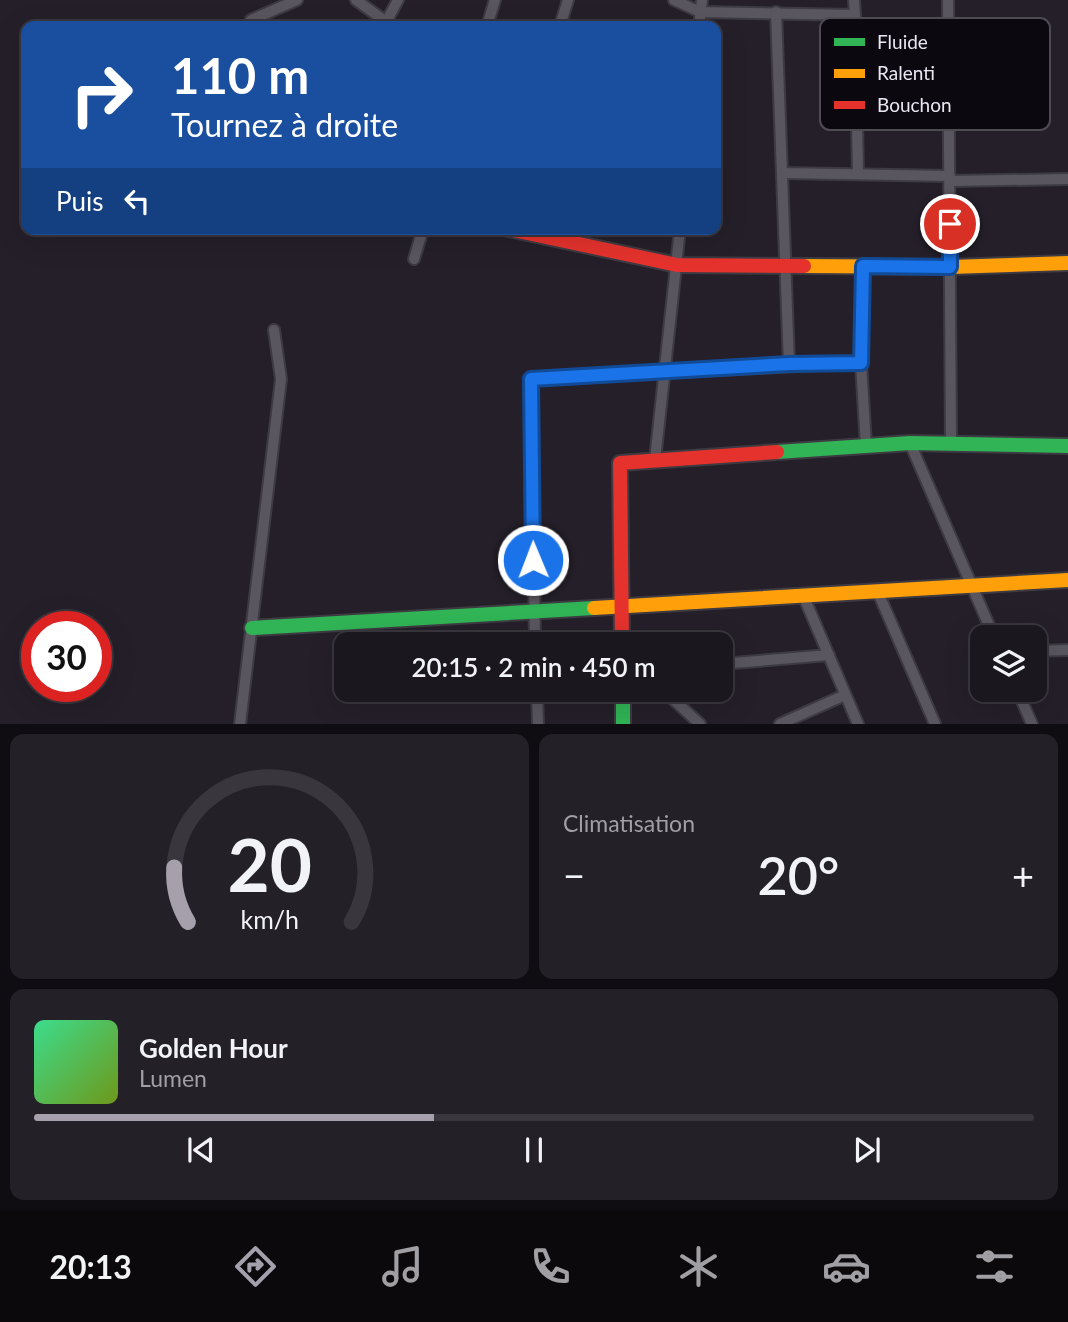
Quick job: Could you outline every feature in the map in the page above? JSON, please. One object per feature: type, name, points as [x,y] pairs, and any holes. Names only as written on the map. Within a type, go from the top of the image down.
[{"type":"street","points":[[250,21],[297,0]]},
{"type":"street","points":[[356,0],[383,21]]},
{"type":"street","points":[[390,21],[398,0]]},
{"type":"street","points":[[481,0],[494,4],[489,21]]},
{"type":"street","points":[[562,21],[568,0]]},
{"type":"street","points":[[674,0],[701,12],[855,15]]},
{"type":"street","points":[[700,21],[702,0]]},
{"type":"street","points":[[854,0],[855,18]]},
{"type":"street","points":[[948,0],[948,18]]},
{"type":"street","points":[[776,12],[789,364]]},
{"type":"street","points":[[857,130],[858,174]]},
{"type":"street","points":[[949,130],[951,442]]},
{"type":"street","points":[[782,173],[950,179],[1068,179]]},
{"type":"street","points":[[414,259],[421,235]]},
{"type":"street","points":[[537,235],[677,265],[950,267],[1068,263]]},
{"type":"street","points":[[655,460],[680,235]]},
{"type":"street","points":[[863,266],[861,363],[866,446]]},
{"type":"street","points":[[240,723],[281,379],[274,330]]},
{"type":"street","points":[[534,632],[531,379],[789,364],[861,363]]},
{"type":"street","points":[[910,443],[989,625]]},
{"type":"street","points":[[622,632],[620,463],[910,443],[1068,446]]},
{"type":"street","points":[[252,628],[1068,580]]},
{"type":"street","points":[[877,590],[935,723]]},
{"type":"street","points":[[803,595],[858,723]]},
{"type":"street","points":[[1047,651],[1068,650]]},
{"type":"street","points":[[733,663],[828,655]]},
{"type":"street","points":[[780,723],[845,695]]},
{"type":"street","points":[[537,702],[538,723]]},
{"type":"street","points":[[623,702],[623,723]]},
{"type":"street","points":[[676,702],[700,723]]},
{"type":"street","points":[[1022,702],[1032,723]]},
{"type":"traffic: fast","points":[[777,452],[910,443],[1068,446]]},
{"type":"traffic: fast","points":[[252,628],[594,608]]},
{"type":"traffic: fast","points":[[623,702],[623,724]]},
{"type":"traffic: slow","points":[[804,266],[950,267],[1068,263]]},
{"type":"traffic: slow","points":[[594,608],[1068,580]]},
{"type":"traffic: jam","points":[[537,235],[677,265],[804,266]]},
{"type":"traffic: jam","points":[[622,632],[620,463],[777,452]]},
{"type":"route","points":[[533,560],[531,379],[789,364],[861,363],[863,266],[950,267],[950,224]]}]
